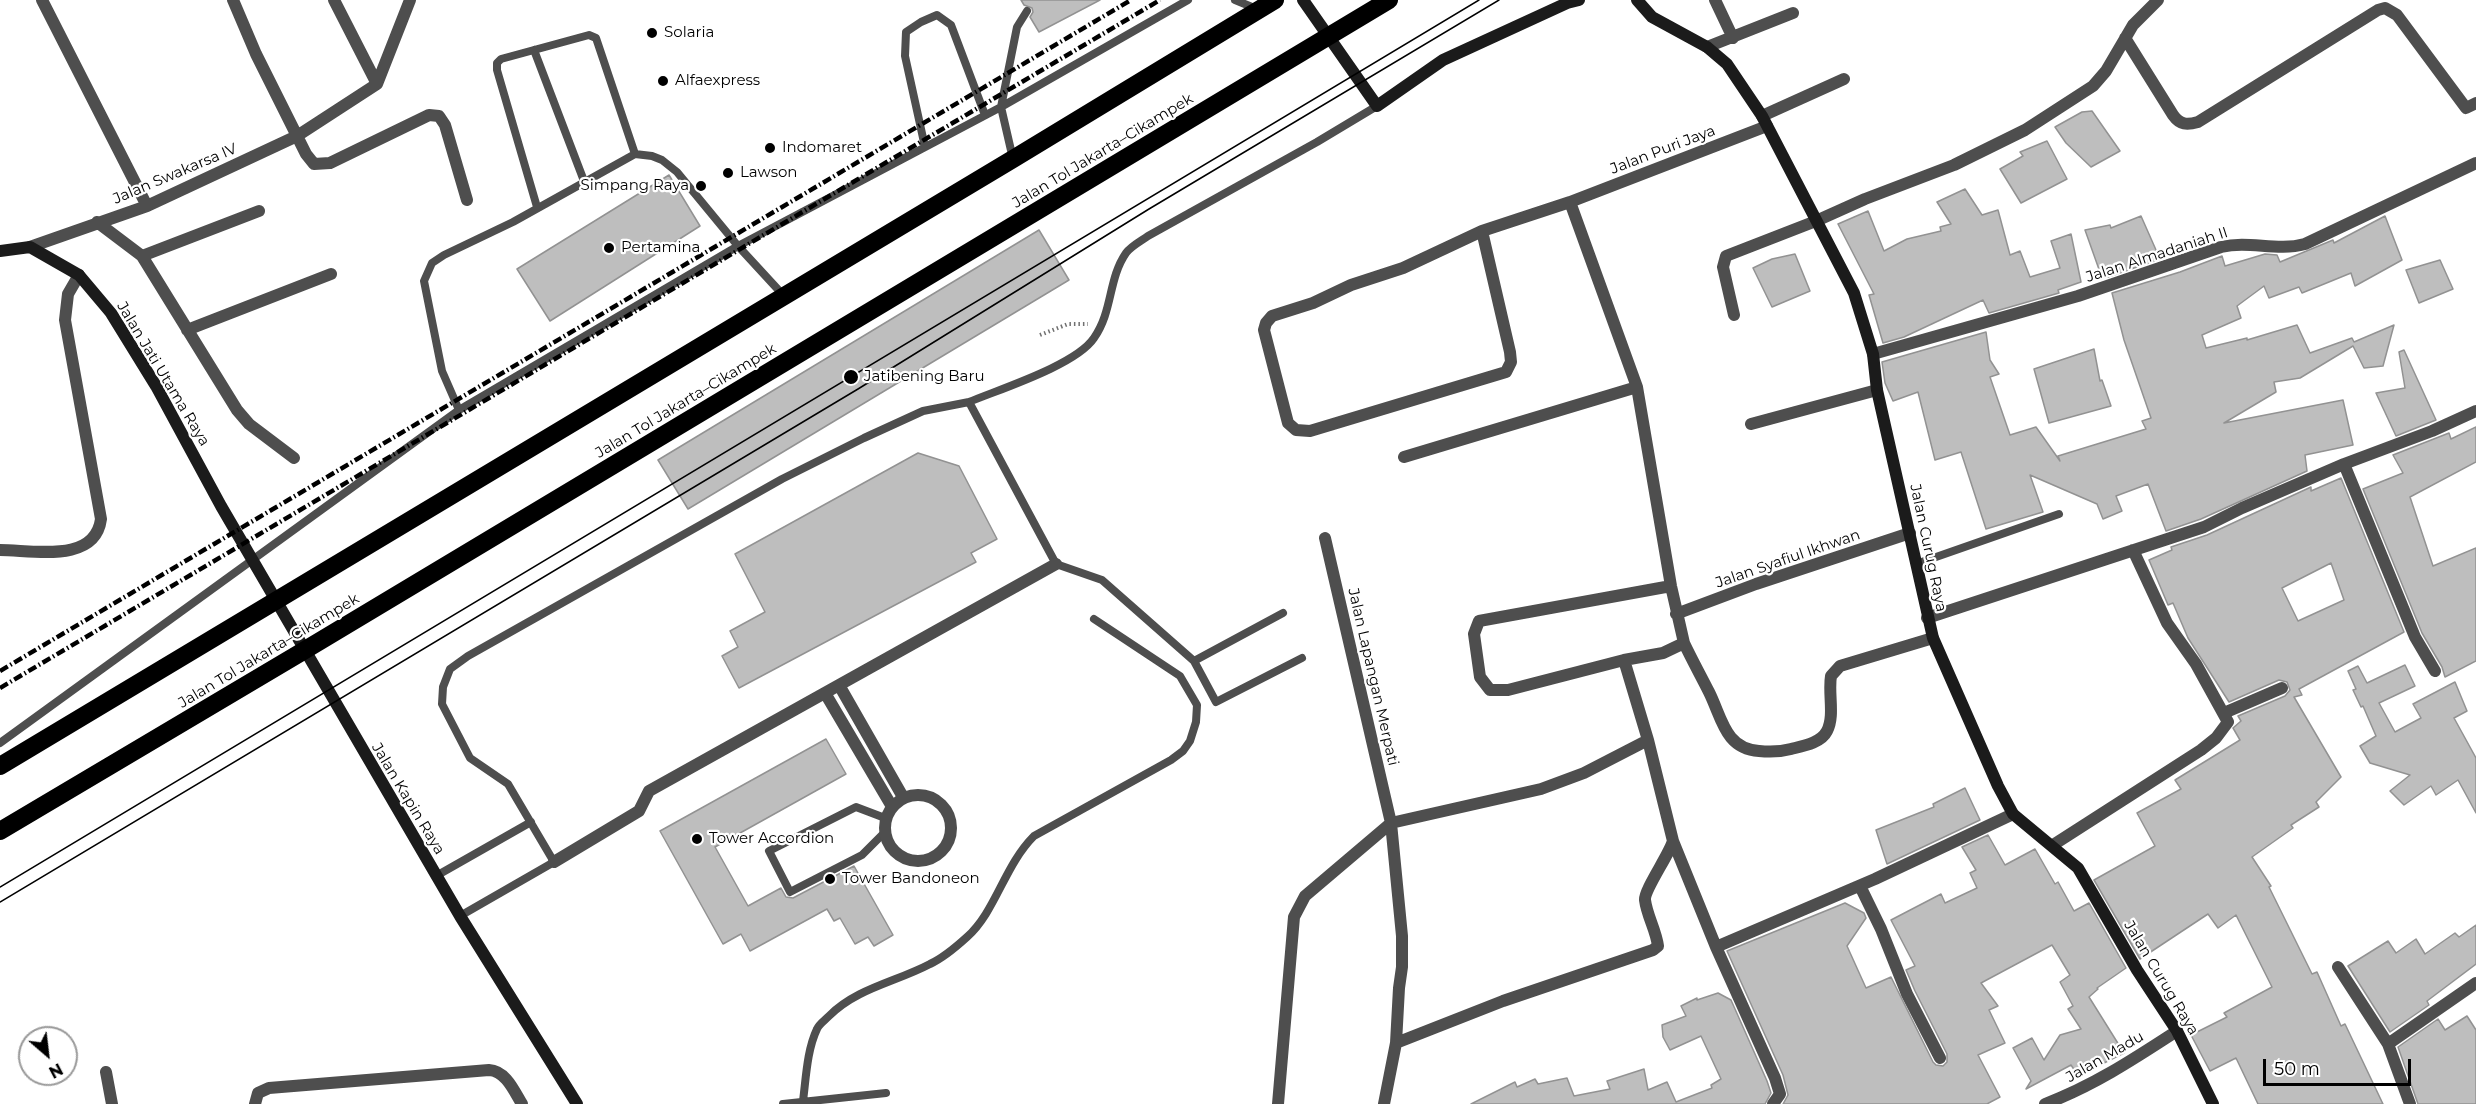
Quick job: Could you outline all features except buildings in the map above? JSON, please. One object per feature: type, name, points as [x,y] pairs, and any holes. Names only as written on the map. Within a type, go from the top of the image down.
[{"type":"highway","points":[[0,766],[1275,0]]},
{"type":"highway","name":"Jalan Tol Jakarta–Cikampek","points":[[0,831],[910,289],[1389,0]]},
{"type":"street","points":[[42,0],[147,206]]},
{"type":"street","points":[[232,0],[256,54],[310,160],[321,165],[330,163],[429,115],[439,116],[446,125],[467,201]]},
{"type":"street","points":[[334,0],[377,84]]},
{"type":"street","points":[[377,84],[411,0]]},
{"type":"street","points":[[1303,0],[1377,106],[1443,60],[1567,3],[1579,0]]},
{"type":"street","name":"Jalan Curug Raya","points":[[1637,0],[1652,17],[1707,47],[1726,64],[1765,121],[1854,293],[1873,354],[1876,390],[1910,533],[1927,618],[1933,638],[1998,786],[2013,814],[2078,868],[2137,970],[2177,1031],[2213,1104]]},
{"type":"street","points":[[1715,0],[1733,38]]},
{"type":"street","points":[[1734,315],[1723,267],[1726,256],[1954,165],[2025,130],[2093,86],[2106,71],[2125,38],[2145,12],[2158,0]]},
{"type":"street","points":[[2125,38],[2177,121],[2189,124],[2198,122],[2378,9],[2385,8],[2397,15],[2466,108],[2476,103]]},
{"type":"street","points":[[1707,47],[1793,13]]},
{"type":"street","name":"Jalan Puri Jaya","points":[[1482,231],[1510,352],[1511,362],[1506,372],[1311,431],[1296,430],[1288,423],[1264,330],[1272,316],[1312,303],[1351,285],[1403,268],[1482,231],[1570,202],[1765,121],[1844,79]]},
{"type":"street","name":"Jalan Swakarsa IV","points":[[30,247],[147,206],[297,136],[377,84]]},
{"type":"street","name":"Jalan Almadaniah II","points":[[1873,354],[2040,308],[2222,247],[2240,243],[2277,248],[2305,244],[2476,163]]},
{"type":"street","points":[[1570,202],[1637,387],[1676,614],[1684,643],[1710,694],[1727,735],[1738,746],[1749,751],[1784,751],[1815,742],[1827,732],[1830,723],[1831,676],[1840,666],[1933,638]]},
{"type":"street","points":[[142,256],[259,211]]},
{"type":"street","points":[[97,222],[142,256],[237,410],[249,424],[294,458]]},
{"type":"street","points":[[0,251],[30,247]]},
{"type":"street","name":"Jalan Jati Utama Raya","points":[[30,247],[79,275],[111,313],[156,386],[221,506]]},
{"type":"street","points":[[187,330],[331,274]]},
{"type":"street","points":[[0,550],[72,551],[93,540],[100,526],[101,519],[65,320],[68,294],[79,275]]},
{"type":"street","points":[[1404,457],[1637,387]]},
{"type":"street","points":[[1751,424],[1876,390]]},
{"type":"street","points":[[1927,618],[2204,527],[2344,464],[2432,431],[2476,411]]},
{"type":"street","points":[[2344,464],[2415,636],[2435,671]]},
{"type":"street","name":"Jalan Kapin Raya","points":[[221,506],[436,876],[578,1104]]},
{"type":"street","name":"Jalan Syafiul Ikhwan","points":[[1676,614],[1756,584],[1910,533]]},
{"type":"street","name":"Jalan Lapangan Merpati","points":[[1325,538],[1391,823],[1402,936],[1402,967],[1396,1043],[1384,1104]]},
{"type":"street","points":[[2053,845],[2208,744],[2228,722],[2196,664],[2167,623],[2133,550]]},
{"type":"street","points":[[554,862],[639,811],[649,791],[1056,564]]},
{"type":"street","points":[[1671,586],[1479,621],[1474,634],[1480,677],[1490,690],[1508,690],[1624,660],[1663,653],[1684,643]]},
{"type":"street","points":[[1624,660],[1648,740],[1673,841],[1716,947],[1775,1078],[1780,1094],[1773,1104]]},
{"type":"street","points":[[839,685],[903,797]]},
{"type":"street","points":[[2224,713],[2282,688]]},
{"type":"street","points":[[825,693],[891,805]]},
{"type":"street","points":[[1278,1104],[1294,917],[1299,906],[1315,888],[1391,823],[1541,789],[1584,773],[1648,740]]},
{"type":"street","points":[[922,794],[943,805],[952,826],[945,849],[926,862],[902,859],[886,842],[885,818],[891,805],[903,797],[922,794]]},
{"type":"street","points":[[1716,947],[1860,886],[2013,814]]},
{"type":"street","points":[[1396,1043],[1503,1001],[1653,950],[1658,946],[1657,935],[1645,900],[1659,868],[1669,855],[1673,841]]},
{"type":"street","points":[[1860,886],[1881,929],[1907,994],[1940,1058]]},
{"type":"street","points":[[2338,968],[2388,1044],[2410,1104]]},
{"type":"street","points":[[2388,1044],[2476,983]]},
{"type":"street","name":"Jalan Madu","points":[[2045,1104],[2080,1090],[2113,1072],[2177,1031]]},
{"type":"street","points":[[255,1104],[258,1093],[269,1088],[489,1070],[499,1072],[505,1077],[522,1104]]},
{"type":"street","points":[[106,1072],[112,1104]]},
{"type":"lane","points":[[0,743],[459,410],[738,246],[1001,107],[1188,0]]},
{"type":"lane","points":[[1235,0],[1258,10]]},
{"type":"lane","points":[[1013,159],[1001,107],[1017,27],[1027,11]]},
{"type":"lane","points":[[925,147],[905,56],[906,32],[921,22],[937,15],[951,25],[985,115]]},
{"type":"lane","points":[[537,207],[496,66],[501,59],[589,35],[596,38],[635,154]]},
{"type":"lane","points":[[534,50],[584,181]]},
{"type":"lane","points":[[460,916],[554,862],[508,784],[470,758],[441,704],[443,687],[450,669],[468,656],[782,479],[864,438],[923,411],[969,402],[1067,361],[1094,339],[1109,308],[1113,277],[1127,251],[1148,236],[1377,106]]},
{"type":"lane","points":[[459,410],[442,371],[424,281],[427,270],[432,263],[444,255],[513,222],[635,154],[662,159],[677,172],[738,246],[785,296]]},
{"type":"lane","points":[[969,402],[1056,564],[1102,580],[1194,661],[1216,702],[1302,657]]},
{"type":"lane","points":[[1916,564],[2059,514]]},
{"type":"lane","points":[[1194,661],[1283,613]]},
{"type":"lane","points":[[803,1101],[817,1028],[839,1006],[871,988],[930,964],[950,951],[981,922],[1011,864],[1034,836],[1171,759],[1183,751],[1190,741],[1196,722],[1197,705],[1180,676],[1094,619]]},
{"type":"lane","points":[[885,818],[855,807],[770,851],[790,892],[862,855],[886,831]]},
{"type":"lane","points":[[436,876],[531,822]]},
{"type":"lane","points":[[783,1104],[886,1093]]},
{"type":"path","points":[[1040,335],[1068,324],[1100,325]]},
{"type":"tram line","points":[[0,887],[1479,0]]},
{"type":"tram line","points":[[0,902],[858,389],[1149,209],[1499,0]]},
{"type":"railway","points":[[0,671],[1131,0]]},
{"type":"railway","points":[[0,688],[1160,0]]},
{"type":"place","name":"Solaria","points":[[652,33]]},
{"type":"place","name":"Alfaexpress","points":[[663,81]]},
{"type":"place","name":"Indomaret","points":[[770,148]]},
{"type":"place","name":"Lawson","points":[[728,173]]},
{"type":"place","name":"Simpang Raya","points":[[701,186]]},
{"type":"place","name":"Pertamina","points":[[609,248]]},
{"type":"place","name":"Jatibening Baru","points":[[851,377]]},
{"type":"place","name":"Tower Accordion","points":[[697,839]]},
{"type":"place","name":"Tower Bandoneon","points":[[830,879]]}]
